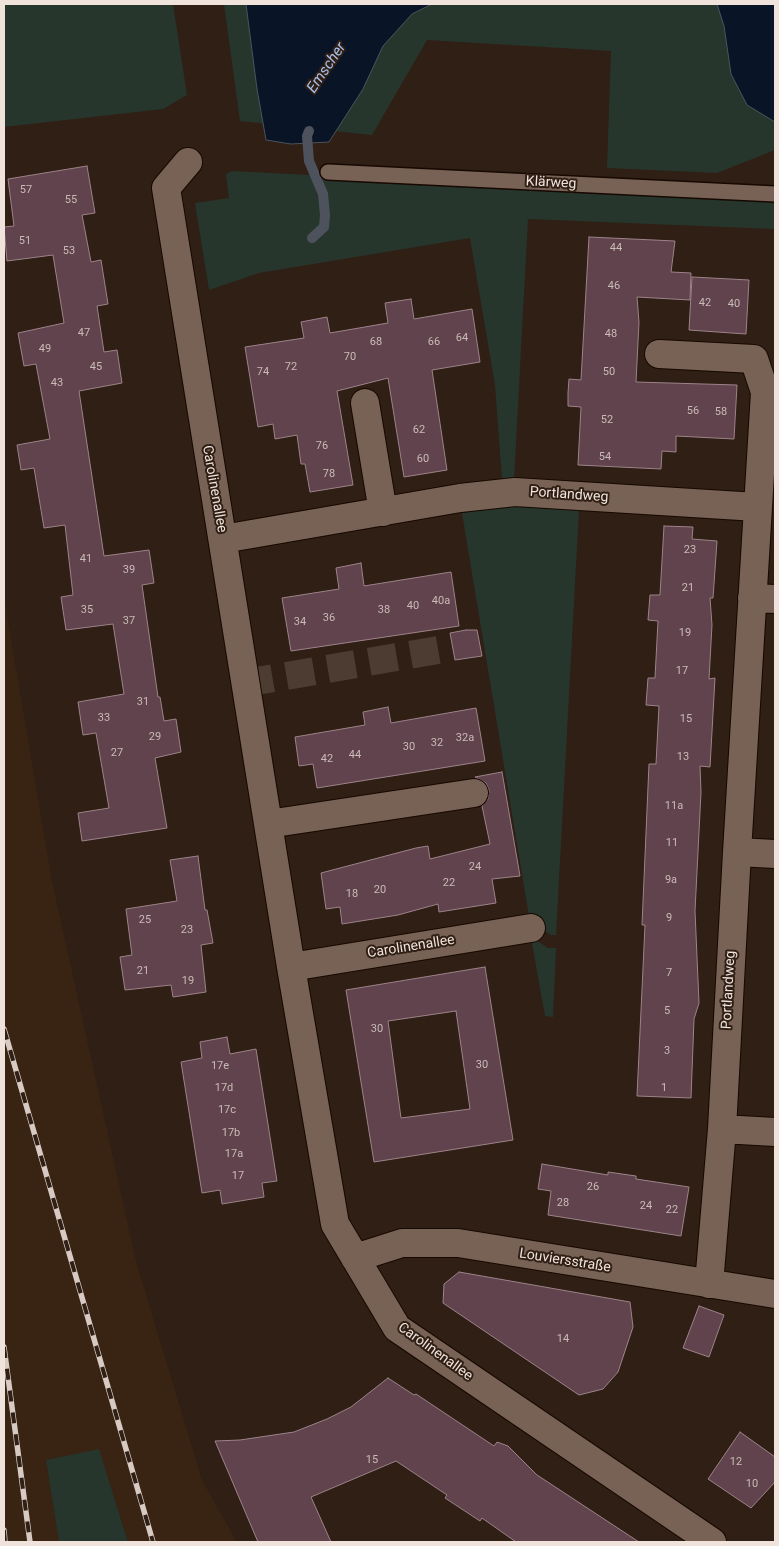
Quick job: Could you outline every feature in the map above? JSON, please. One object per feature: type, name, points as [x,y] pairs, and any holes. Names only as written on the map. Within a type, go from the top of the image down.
[{"type":"street","name":"Carolinenallee","points":[[188,162],[166,188],[334,1224],[397,1328],[712,1542]]},
{"type":"street","name":"Portlandweg","points":[[659,354],[754,359],[770,392],[757,507],[763,599],[736,852],[722,1129],[709,1284]]},
{"type":"street","points":[[365,403],[383,512]]},
{"type":"street","name":"Portlandweg","points":[[223,539],[460,498],[515,492],[757,507]]},
{"type":"street","points":[[268,824],[474,793]]},
{"type":"street","points":[[736,852],[775,854]]},
{"type":"street","name":"Carolinenallee","points":[[291,967],[531,928]]},
{"type":"street","points":[[722,1129],[775,1132]]},
{"type":"street","name":"Louviersstraße","points":[[355,1258],[402,1243],[458,1243],[775,1294]]},
{"type":"lane","name":"Klärweg","points":[[328,172],[775,194]]},
{"type":"shaded area","points":[[4,598],[52,881],[136,1261],[202,1480],[237,1542],[128,1542],[99,1450],[46,1460],[59,1542],[4,1542]]},
{"type":"green space","points":[[4,4],[173,4],[187,95],[163,109],[4,127]]},
{"type":"green space","points":[[224,4],[743,4],[775,45],[775,150],[717,173],[607,168],[611,51],[427,40],[372,135],[240,121]]},
{"type":"green space","points":[[232,171],[775,199],[775,229],[528,219],[514,479],[502,479],[495,385],[470,238],[259,273],[209,290],[195,203],[229,198],[226,174]]},
{"type":"green space","points":[[500,506],[579,510],[556,935],[551,935],[530,922],[462,513]]},
{"type":"green space","points":[[530,936],[548,948],[556,948],[553,1017],[545,1016],[532,943],[482,949]]},
{"type":"green space","points":[[99,1449],[128,1542],[59,1542],[46,1460]]},
{"type":"water","points":[[246,4],[432,4],[412,14],[383,46],[363,89],[329,142],[291,144],[266,140]]},
{"type":"water","points":[[717,4],[775,4],[775,122],[747,105],[731,74],[724,26]]},
{"type":"building","points":[[87,166],[95,213],[82,215],[91,262],[101,260],[108,304],[97,306],[104,352],[117,350],[122,383],[79,391],[104,556],[149,550],[154,583],[142,585],[158,697],[160,697],[164,721],[176,719],[181,752],[155,758],[167,828],[82,841],[78,813],[109,808],[96,733],[83,735],[78,702],[124,694],[113,624],[66,630],[61,597],[73,595],[65,525],[44,528],[34,468],[21,470],[17,445],[50,439],[36,364],[24,366],[18,333],[64,323],[53,255],[7,261],[4,227],[14,226],[8,179]]},
{"type":"building","points":[[589,237],[675,241],[671,272],[691,273],[690,300],[637,297],[639,322],[636,382],[737,385],[734,439],[676,436],[676,452],[662,451],[661,469],[578,465],[581,407],[568,406],[568,393],[569,379],[581,380]]},
{"type":"building","points":[[692,277],[749,280],[746,334],[689,330]]},
{"type":"building","points":[[411,299],[414,319],[472,309],[480,362],[432,370],[447,470],[404,477],[388,378],[337,391],[353,485],[310,492],[305,464],[301,464],[297,435],[275,439],[273,424],[258,427],[245,347],[304,338],[301,322],[327,317],[330,333],[388,323],[385,303]]},
{"type":"building","points":[[664,526],[693,527],[692,539],[717,541],[713,598],[710,598],[712,625],[709,679],[715,678],[710,767],[700,766],[701,792],[695,911],[699,1003],[694,1019],[691,1098],[637,1096],[645,925],[642,925],[649,764],[656,764],[659,706],[646,705],[648,678],[655,678],[658,621],[648,620],[650,595],[660,595]]},
{"type":"building","points":[[361,563],[364,586],[451,572],[459,626],[291,651],[282,598],[339,589],[336,568]]},
{"type":"building","points":[[477,630],[482,656],[455,660],[450,633]]},
{"type":"building","points":[[388,707],[391,723],[476,708],[485,761],[317,788],[313,764],[299,766],[295,737],[365,725],[363,712]]},
{"type":"building","points":[[502,772],[520,876],[492,879],[496,903],[439,912],[438,904],[398,915],[342,924],[340,907],[326,909],[321,873],[416,848],[428,846],[430,859],[490,844],[482,806],[488,799],[489,790],[486,783],[475,777]]},
{"type":"building","points":[[198,856],[205,910],[207,910],[213,943],[201,945],[206,992],[173,997],[171,985],[125,990],[120,957],[132,955],[126,909],[177,901],[170,860]]},
{"type":"building","points":[[485,967],[513,1140],[374,1162],[346,990]],"holes":[[[456,1011],[470,1109],[401,1118],[388,1021]]]},
{"type":"building","points":[[227,1037],[230,1054],[256,1049],[277,1181],[262,1183],[264,1197],[222,1204],[220,1190],[202,1193],[181,1062],[202,1058],[200,1042]]},
{"type":"building","points":[[542,1164],[608,1175],[608,1172],[636,1176],[636,1179],[689,1187],[681,1236],[548,1215],[551,1191],[538,1189]]},
{"type":"building","points":[[459,1272],[630,1302],[633,1327],[618,1372],[603,1389],[579,1395],[443,1303],[444,1284]]},
{"type":"building","points":[[699,1306],[724,1315],[709,1357],[683,1348]]},
{"type":"building","points":[[388,1378],[414,1395],[416,1394],[494,1446],[497,1442],[508,1446],[537,1475],[639,1542],[516,1542],[482,1518],[480,1521],[445,1498],[447,1495],[396,1461],[311,1497],[331,1542],[258,1542],[215,1441],[240,1440],[294,1432],[351,1407]]},
{"type":"building","points":[[740,1432],[775,1457],[775,1482],[751,1508],[708,1479]]},
{"type":"waterway","name":"Emscher","points":[[309,131],[307,136],[309,161],[323,194],[325,215],[324,227],[312,238]]},
{"type":"tunnel","points":[[245,683],[444,649]]},
{"type":"railway","points":[[4,1029],[153,1542]]},
{"type":"railway","points":[[4,1347],[30,1542]]},
{"type":"railway","points":[[4,1530],[5,1542]]}]
